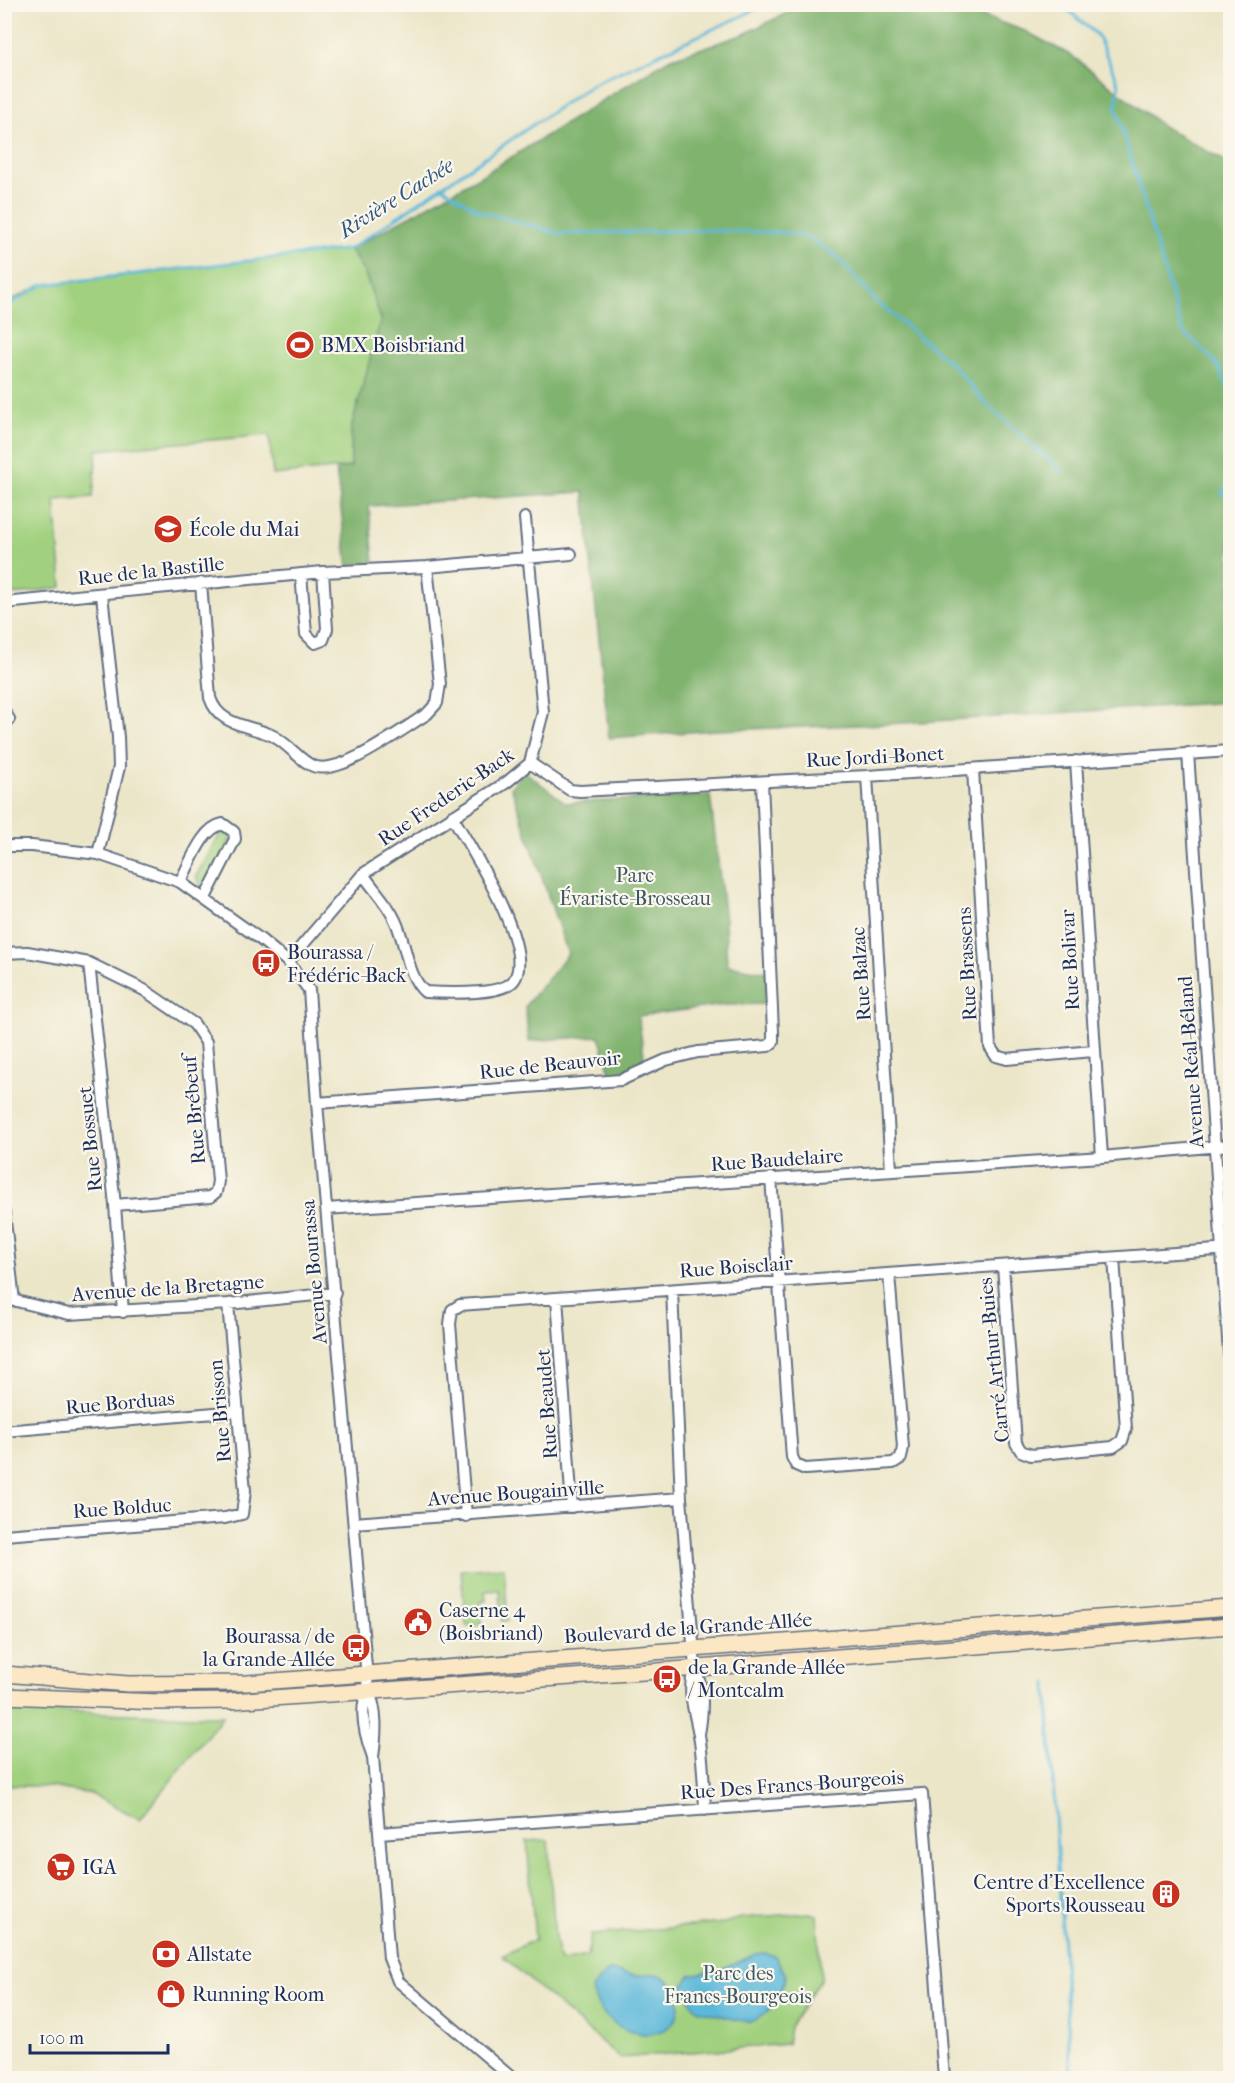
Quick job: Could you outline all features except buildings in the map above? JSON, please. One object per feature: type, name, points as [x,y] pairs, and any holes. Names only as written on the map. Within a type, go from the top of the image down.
[{"type":"street","name":"Rue Frederic-Back","points":[[288,962],[363,874],[507,782],[530,763],[543,712],[525,518]]},
{"type":"street","name":"Rue de la Bastille","points":[[4,603],[323,572],[427,567],[571,554]]},
{"type":"street","points":[[201,583],[210,698],[213,709],[228,722],[271,735],[292,747],[310,766],[325,770],[343,764],[427,714],[437,703],[440,684],[427,567]]},
{"type":"street","points":[[301,574],[306,634],[315,643],[323,640],[327,629],[323,572]]},
{"type":"street","points":[[98,854],[119,767],[118,737],[102,595]]},
{"type":"street","points":[[4,712],[9,719],[4,725]]},
{"type":"street","name":"Rue Jordi-Bonet","points":[[530,763],[570,790],[580,791],[974,770],[1230,751]]},
{"type":"street","name":"Avenue Réal-Béland","points":[[1188,753],[1214,1146],[1226,1250],[1230,1368]]},
{"type":"street","name":"Rue Bolivar","points":[[1076,761],[1093,1052],[1102,1157]]},
{"type":"street","name":"Rue Brassens","points":[[974,770],[990,1047],[996,1056],[1007,1059],[1093,1052]]},
{"type":"street","name":"Rue Balzac","points":[[867,776],[891,1170]]},
{"type":"street","name":"Rue de Beauvoir","points":[[317,1103],[621,1080],[666,1060],[698,1052],[768,1046],[773,1042],[773,1032],[762,782]]},
{"type":"street","points":[[363,874],[395,918],[408,951],[413,978],[425,992],[500,990],[514,981],[518,967],[509,920],[492,883],[452,816]]},
{"type":"street","points":[[180,882],[207,834],[214,825],[223,824],[234,832],[235,839],[205,898]]},
{"type":"street","name":"Avenue Bourassa","points":[[4,846],[32,846],[98,854],[180,882],[205,898],[288,962],[309,990],[368,1690]]},
{"type":"street","name":"Rue Brébeuf","points":[[4,953],[27,952],[89,963],[161,1001],[194,1024],[206,1042],[218,1181],[216,1192],[210,1197],[115,1205]]},
{"type":"street","name":"Rue Bossuet","points":[[89,963],[115,1205],[123,1312]]},
{"type":"street","name":"Rue Baudelaire","points":[[326,1209],[1102,1157],[1230,1144]]},
{"type":"street","points":[[771,1178],[792,1456],[796,1465],[805,1469],[856,1467],[893,1463],[901,1458],[903,1447],[890,1274]]},
{"type":"street","points":[[4,1212],[9,1300]]},
{"type":"street","name":"Rue Boisclair","points":[[466,1516],[450,1324],[452,1310],[460,1305],[1226,1250]]},
{"type":"street","name":"Carré Arthur-Buies","points":[[1003,1266],[1016,1443],[1021,1452],[1031,1455],[1113,1447],[1122,1441],[1126,1429],[1113,1258]]},
{"type":"street","points":[[672,1290],[681,1498],[695,1667],[690,1680],[693,1713],[699,1734],[705,1810]]},
{"type":"street","name":"Avenue de la Bretagne","points":[[9,1300],[69,1314],[228,1304],[335,1293]]},
{"type":"street","name":"Rue Beaudet","points":[[557,1298],[572,1507]]},
{"type":"street","name":"Rue Brisson","points":[[228,1304],[245,1491],[242,1514]]},
{"type":"street","name":"Rue Borduas","points":[[4,1431],[238,1412]]},
{"type":"street","name":"Avenue Bougainville","points":[[354,1523],[681,1498]]},
{"type":"street","name":"Rue Bolduc","points":[[4,1535],[225,1518],[242,1514]]},
{"type":"street","name":"Boulevard de la Grande-Allée","points":[[4,1674],[128,1684],[230,1684],[1230,1608]]},
{"type":"street","name":"Boulevard de la Grande-Allée","points":[[4,1696],[204,1702],[1230,1626]]},
{"type":"street","points":[[368,1690],[373,1700],[376,1737],[373,1757],[389,1958],[393,1974],[406,1988],[512,2079]]},
{"type":"street","name":"Rue Des Francs-Bourgeois","points":[[379,1833],[922,1794],[944,2079]]},
{"type":"green space","points":[[803,5],[951,5],[1025,31],[1072,56],[1164,127],[1230,164],[1230,702],[888,724],[716,730],[609,738],[584,492],[369,506],[374,563],[348,567],[336,469],[351,467],[351,429],[381,319],[365,274],[350,249],[481,176],[669,59],[742,35]]},
{"type":"green space","points":[[350,249],[365,274],[381,319],[351,429],[351,467],[273,475],[269,435],[97,450],[93,497],[55,500],[62,587],[5,596],[5,303],[42,285]]},
{"type":"green space","name":"Parc Évariste-Brosseau","points":[[524,771],[566,803],[710,795],[725,920],[727,965],[766,972],[767,1004],[725,1005],[638,1016],[645,1062],[611,1076],[599,1036],[529,1041],[525,1006],[568,954],[511,787]]},
{"type":"green space","points":[[227,833],[232,836],[210,884],[200,885],[196,876],[219,836]]},
{"type":"green space","points":[[504,1567],[508,1620],[502,1621],[500,1590],[485,1591],[486,1601],[480,1602],[482,1625],[466,1626],[461,1570]]},
{"type":"green space","points":[[5,1710],[223,1716],[140,1819],[91,1794],[51,1787],[5,1785]]},
{"type":"green space","name":"Parc des Francs-Bourgeois","points":[[548,1840],[555,1938],[560,1961],[587,1956],[591,1935],[724,1923],[741,1918],[809,1913],[817,1915],[821,1978],[790,2027],[787,2044],[620,2058],[502,1956],[535,1939],[527,1841]]},
{"type":"water","points":[[764,1953],[775,1956],[786,1975],[773,2004],[756,2019],[739,2020],[702,2011],[694,2006],[683,1988],[690,1975],[723,1969],[756,1954]]},
{"type":"water","points":[[609,1971],[637,1976],[656,1974],[666,1979],[676,1992],[678,2000],[679,2008],[673,2023],[655,2033],[643,2034],[631,2032],[610,2020],[595,2000],[592,1989]]},
{"type":"waterway","name":"Rivière Cachée","points":[[4,308],[42,285],[350,249],[593,84],[768,4]]},
{"type":"waterway","points":[[1061,4],[1098,36],[1119,85],[1116,108],[1182,330],[1217,364],[1230,392]]},
{"type":"waterway","points":[[441,186],[479,211],[561,234],[705,230],[788,233],[808,237],[835,255],[876,301],[953,365],[985,403],[1063,472]]},
{"type":"waterway","points":[[1230,481],[1222,493],[1230,499]]},
{"type":"waterway","points":[[1047,1683],[1071,2078]]},
{"type":"place","name":"BMX Boisbriand","points":[[300,345]]},
{"type":"place","name":"École du Mai","points":[[168,529]]},
{"type":"place","name":"Bourassa / Frédéric-Back","points":[[266,963]]},
{"type":"place","name":"Caserne 4 (Boisbriand)","points":[[418,1622]]},
{"type":"place","name":"Bourassa / de la Grande-Allée","points":[[356,1648]]},
{"type":"place","name":"de la Grande-Allée / Montcalm","points":[[667,1679]]},
{"type":"place","name":"IGA","points":[[61,1867]]},
{"type":"place","name":"Centre d'Excellence Sports Rousseau","points":[[1166,1894]]},
{"type":"place","name":"Allstate","points":[[166,1954]]},
{"type":"place","name":"Running Room","points":[[171,1994]]}]
